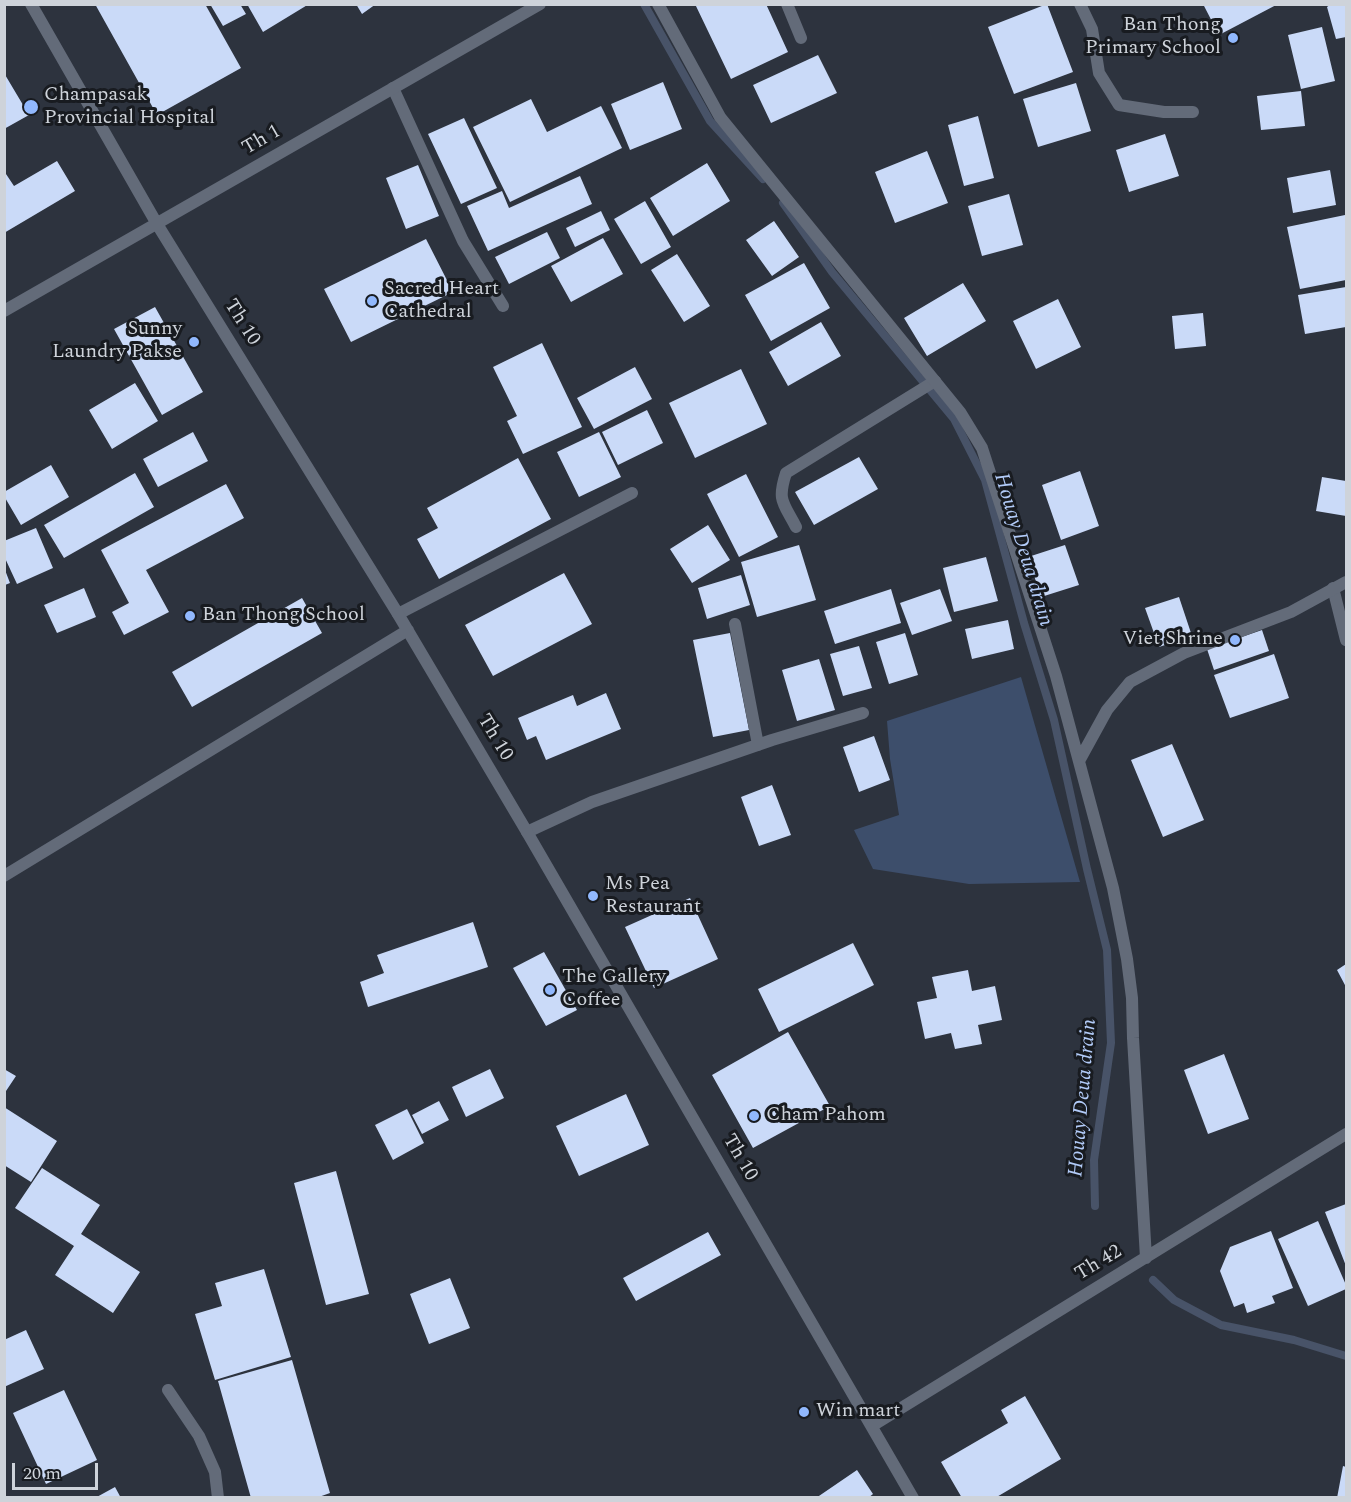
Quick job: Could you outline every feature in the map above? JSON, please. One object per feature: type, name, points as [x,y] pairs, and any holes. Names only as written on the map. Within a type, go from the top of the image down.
[{"type":"street","name":"Th 10","points":[[32,4],[157,224],[408,630],[913,1497]]},
{"type":"street","points":[[658,4],[720,117],[960,412],[982,448],[1056,676],[1113,888],[1132,998],[1146,1258]]},
{"type":"street","points":[[787,4],[801,38]]},
{"type":"street","points":[[1080,4],[1092,29],[1099,73],[1119,105],[1164,112],[1193,112]]},
{"type":"street","name":"Th 1","points":[[4,311],[538,5]]},
{"type":"street","points":[[393,88],[463,241],[503,306]]},
{"type":"street","points":[[796,527],[781,499],[780,490],[786,473],[933,381]]},
{"type":"street","points":[[398,614],[632,493]]},
{"type":"street","points":[[1079,761],[1107,710],[1130,682],[1184,653],[1291,612],[1347,582]]},
{"type":"street","points":[[1333,588],[1347,639]]},
{"type":"street","points":[[735,624],[758,745]]},
{"type":"street","points":[[4,876],[408,630]]},
{"type":"street","points":[[527,832],[592,802],[863,712]]},
{"type":"street","name":"Th 42","points":[[872,1426],[1347,1134]]},
{"type":"street","points":[[168,1390],[199,1436],[215,1472],[218,1497]]},
{"type":"shaded area","points":[[1021,677],[1080,882],[969,884],[873,869],[854,830],[899,815],[890,759],[887,721]]},
{"type":"building","points":[[95,4],[205,4],[241,68],[157,115]]},
{"type":"building","points":[[210,4],[240,4],[246,14],[223,26]]},
{"type":"building","points":[[247,4],[309,4],[263,32]]},
{"type":"building","points":[[356,4],[376,4],[362,14]]},
{"type":"building","points":[[695,4],[766,4],[788,52],[731,79]]},
{"type":"building","points":[[1047,4],[1073,72],[1014,94],[988,27]]},
{"type":"building","points":[[1203,4],[1278,4],[1219,35]]},
{"type":"building","points":[[1331,4],[1346,4],[1346,37],[1336,39],[1327,7]]},
{"type":"building","points":[[1322,27],[1335,81],[1301,89],[1288,35]]},
{"type":"building","points":[[818,55],[837,93],[771,123],[753,85]]},
{"type":"building","points":[[4,73],[29,115],[4,129]]},
{"type":"building","points":[[663,82],[682,129],[630,150],[611,104]]},
{"type":"building","points":[[1076,83],[1091,131],[1038,147],[1023,99]]},
{"type":"building","points":[[1301,91],[1305,126],[1261,130],[1257,96]]},
{"type":"building","points":[[531,99],[547,132],[601,106],[622,148],[510,202],[473,127]]},
{"type":"building","points":[[978,116],[994,178],[964,186],[948,125]]},
{"type":"building","points":[[464,118],[497,188],[461,204],[428,134]]},
{"type":"building","points":[[1165,134],[1179,176],[1129,192],[1116,150]]},
{"type":"building","points":[[927,151],[948,203],[895,223],[875,172]]},
{"type":"building","points":[[57,161],[75,191],[4,233],[4,171],[14,186]]},
{"type":"building","points":[[707,163],[730,201],[673,236],[650,198]]},
{"type":"building","points":[[418,165],[439,216],[406,229],[386,178]]},
{"type":"building","points":[[1330,170],[1336,205],[1293,213],[1287,178]]},
{"type":"building","points":[[580,176],[592,204],[488,251],[467,206],[502,191],[509,208]]},
{"type":"building","points":[[1009,194],[1023,245],[982,256],[968,206]]},
{"type":"building","points":[[645,201],[671,247],[641,264],[614,219]]},
{"type":"building","points":[[601,211],[610,230],[575,247],[566,228]]},
{"type":"building","points":[[1345,215],[1346,280],[1300,289],[1287,227]]},
{"type":"building","points":[[774,221],[799,257],[772,276],[746,240]]},
{"type":"building","points":[[547,232],[560,258],[509,284],[495,257]]},
{"type":"building","points":[[603,238],[623,274],[571,302],[551,266]]},
{"type":"building","points":[[426,239],[453,292],[351,342],[324,289]]},
{"type":"building","points":[[677,254],[710,306],[684,322],[651,270]]},
{"type":"building","points":[[804,263],[830,308],[771,341],[745,295]]},
{"type":"building","points":[[963,283],[986,321],[927,356],[904,318]]},
{"type":"building","points":[[1346,287],[1346,327],[1305,334],[1298,295]]},
{"type":"building","points":[[1058,299],[1081,347],[1036,369],[1013,321]]},
{"type":"building","points":[[155,307],[203,392],[162,415],[114,329]]},
{"type":"building","points":[[1203,313],[1206,346],[1175,349],[1172,316]]},
{"type":"building","points":[[821,322],[841,356],[788,386],[769,352]]},
{"type":"building","points":[[542,343],[582,427],[523,454],[507,421],[517,416],[493,367]]},
{"type":"building","points":[[635,367],[652,399],[594,429],[577,398]]},
{"type":"building","points":[[741,369],[767,424],[695,458],[669,403]]},
{"type":"building","points":[[135,383],[158,421],[112,449],[89,410]]},
{"type":"building","points":[[647,410],[663,443],[618,465],[602,432]]},
{"type":"building","points":[[193,432],[208,461],[158,487],[143,459]]},
{"type":"building","points":[[599,432],[621,477],[579,497],[557,452]]},
{"type":"building","points":[[859,457],[878,489],[814,525],[795,492]]},
{"type":"building","points":[[518,458],[551,519],[439,579],[417,539],[438,528],[427,508]]},
{"type":"building","points":[[51,465],[69,497],[21,525],[4,496],[4,492]]},
{"type":"building","points":[[1080,471],[1099,526],[1061,540],[1042,485]]},
{"type":"building","points":[[135,473],[154,507],[64,558],[44,525]]},
{"type":"building","points":[[746,474],[778,537],[739,557],[707,494]]},
{"type":"building","points":[[1322,477],[1346,481],[1346,516],[1316,511]]},
{"type":"building","points":[[226,484],[244,518],[146,570],[169,612],[124,635],[112,612],[129,603],[101,550]]},
{"type":"building","points":[[708,525],[730,560],[692,583],[670,549]]},
{"type":"building","points":[[36,528],[53,568],[17,584],[4,556],[4,541]]},
{"type":"building","points":[[799,545],[816,600],[757,617],[741,562]]},
{"type":"building","points":[[1065,545],[1079,585],[1041,597],[1028,557]]},
{"type":"building","points":[[986,557],[998,601],[954,612],[943,568]]},
{"type":"building","points":[[5,570],[10,583],[5,585]]},
{"type":"building","points":[[564,573],[592,624],[493,676],[465,625]]},
{"type":"building","points":[[741,575],[750,605],[707,619],[698,588]]},
{"type":"building","points":[[84,588],[96,617],[57,633],[44,605]]},
{"type":"building","points":[[891,589],[901,623],[835,644],[824,611]]},
{"type":"building","points":[[940,589],[952,621],[912,635],[900,603]]},
{"type":"building","points":[[1179,597],[1192,636],[1159,647],[1145,608]]},
{"type":"building","points":[[302,598],[322,633],[192,707],[172,672]]},
{"type":"building","points":[[1008,620],[1014,649],[972,659],[965,629]]},
{"type":"building","points":[[1262,630],[1269,651],[1214,670],[1207,649]]},
{"type":"building","points":[[730,633],[749,730],[713,737],[693,640]]},
{"type":"building","points":[[905,633],[918,675],[889,684],[876,642]]},
{"type":"building","points":[[859,646],[872,688],[843,696],[830,654]]},
{"type":"building","points":[[1274,654],[1289,698],[1230,718],[1214,675]]},
{"type":"building","points":[[819,659],[835,710],[797,721],[782,670]]},
{"type":"building","points":[[606,693],[621,729],[546,760],[536,736],[527,740],[518,718],[573,695],[577,706]]},
{"type":"building","points":[[874,736],[890,780],[859,792],[843,747]]},
{"type":"building","points":[[1172,744],[1204,820],[1163,837],[1131,760]]},
{"type":"building","points":[[772,785],[791,835],[759,846],[741,797]]},
{"type":"building","points":[[690,898],[718,959],[654,988],[625,927]]},
{"type":"building","points":[[473,922],[488,967],[368,1007],[360,982],[384,973],[377,955]]},
{"type":"building","points":[[853,943],[874,985],[779,1032],[758,989]]},
{"type":"building","points":[[544,952],[577,1010],[546,1026],[513,968]]},
{"type":"building","points":[[1346,964],[1346,987],[1337,970]]},
{"type":"building","points":[[968,970],[972,991],[995,986],[1002,1020],[978,1025],[982,1044],[955,1049],[951,1033],[925,1039],[917,1002],[937,998],[932,977]]},
{"type":"building","points":[[788,1032],[830,1106],[753,1148],[712,1075]]},
{"type":"building","points":[[1224,1054],[1249,1119],[1208,1134],[1184,1070]]},
{"type":"building","points":[[4,1069],[16,1076],[4,1094]]},
{"type":"building","points":[[490,1069],[504,1098],[466,1117],[452,1087]]},
{"type":"building","points":[[626,1094],[649,1145],[579,1176],[556,1126]]},
{"type":"building","points":[[439,1101],[449,1120],[422,1134],[412,1115]]},
{"type":"building","points":[[4,1107],[57,1141],[31,1182],[4,1165]]},
{"type":"building","points":[[407,1109],[424,1143],[393,1160],[375,1125]]},
{"type":"building","points":[[42,1168],[100,1205],[81,1234],[140,1272],[113,1313],[55,1275],[74,1246],[15,1208]]},
{"type":"building","points":[[336,1171],[369,1294],[326,1305],[294,1183]]},
{"type":"building","points":[[1346,1204],[1346,1266],[1325,1212]]},
{"type":"building","points":[[1318,1221],[1346,1289],[1308,1306],[1278,1239]]},
{"type":"building","points":[[1271,1231],[1293,1288],[1272,1296],[1275,1303],[1247,1313],[1244,1303],[1234,1307],[1220,1271],[1230,1247]]},
{"type":"building","points":[[708,1232],[721,1255],[636,1301],[623,1278]]},
{"type":"building","points":[[264,1269],[291,1357],[215,1380],[195,1314],[222,1306],[215,1283]]},
{"type":"building","points":[[450,1278],[470,1328],[429,1344],[410,1294]]},
{"type":"building","points":[[26,1330],[44,1369],[4,1387],[4,1340]]},
{"type":"building","points":[[292,1360],[330,1493],[316,1498],[251,1498],[218,1381]]},
{"type":"building","points":[[64,1390],[97,1460],[46,1484],[13,1413]]},
{"type":"building","points":[[1025,1396],[1061,1459],[995,1498],[962,1498],[941,1462],[1008,1423],[1001,1410]]},
{"type":"building","points":[[1343,1466],[1346,1467],[1346,1498],[1337,1498]]},
{"type":"building","points":[[857,1470],[873,1494],[868,1498],[816,1498]]},
{"type":"building","points":[[115,1487],[121,1498],[95,1498]]},
{"type":"waterway","name":"Houay Deua drain","points":[[644,4],[710,121],[763,179]]},
{"type":"waterway","name":"Houay Deua drain","points":[[783,203],[832,272],[954,419],[985,480],[1024,623],[1054,720],[1107,950],[1111,1043],[1094,1160],[1095,1206]]},
{"type":"waterway","name":"Houay Deua drain","points":[[1153,1280],[1174,1300],[1221,1325],[1294,1340],[1346,1356]]},
{"type":"place","name":"Ban Thong Primary School","points":[[1233,38]]},
{"type":"place","name":"Champasak Provincial Hospital","points":[[31,107]]},
{"type":"place","name":"Sacred Heart Cathedral","points":[[372,301]]},
{"type":"place","name":"Sunny Laundry Pakse","points":[[194,342]]},
{"type":"place","name":"Ban Thong School","points":[[190,616]]},
{"type":"place","name":"Viet Shrine","points":[[1235,640]]},
{"type":"place","name":"Ms Pea Restaurant","points":[[593,896]]},
{"type":"place","name":"The Gallery Coffee","points":[[550,990]]},
{"type":"place","name":"Cham Pahom","points":[[754,1116]]},
{"type":"place","name":"Win mart","points":[[804,1412]]}]
